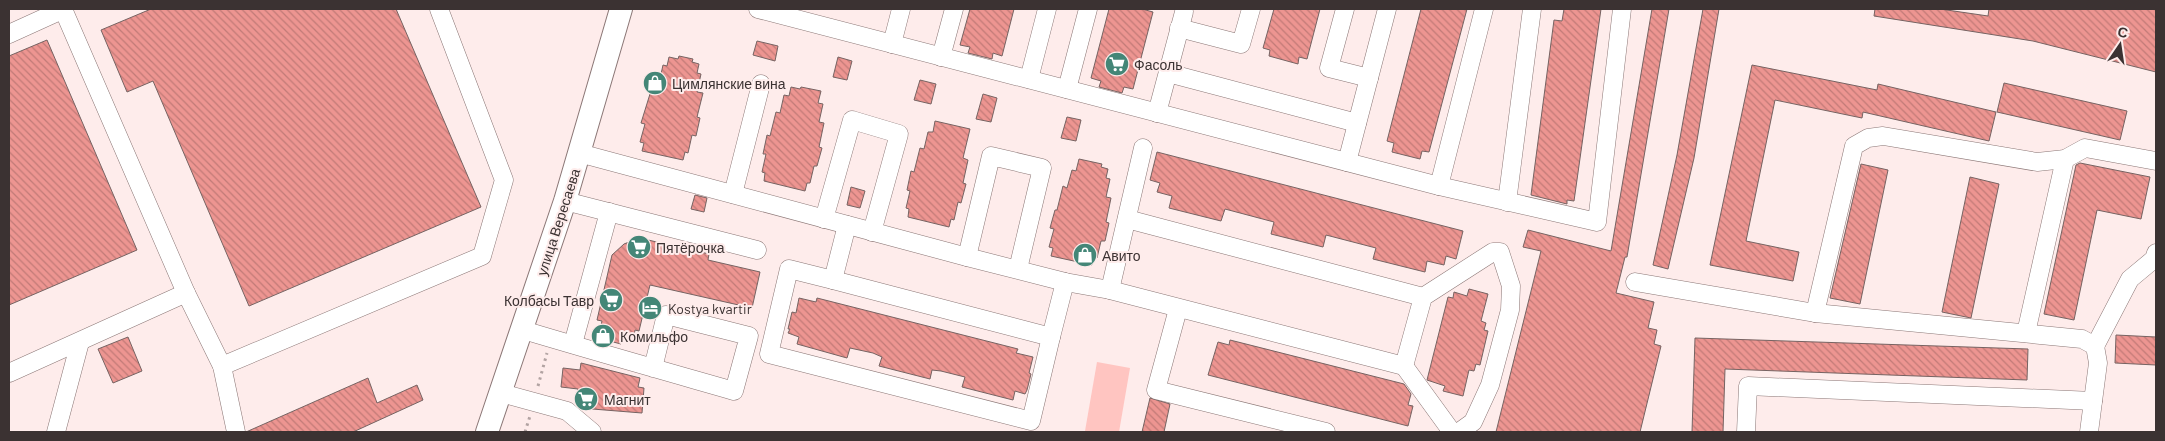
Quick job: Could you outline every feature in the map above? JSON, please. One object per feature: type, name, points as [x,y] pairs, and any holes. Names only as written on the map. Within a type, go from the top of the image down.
[{"type":"main road","name":"улица Вересаева","points":[[487,432],[565,201],[621,9]]},
{"type":"lane","points":[[9,34],[64,9],[186,292],[222,366],[236,432]]},
{"type":"lane","points":[[222,366],[482,256],[504,180],[439,9]]},
{"type":"lane","points":[[758,9],[1439,186],[1597,222],[1622,9]]},
{"type":"lane","points":[[892,44],[901,9]]},
{"type":"lane","points":[[941,57],[954,9]]},
{"type":"lane","points":[[1029,79],[1047,9]]},
{"type":"lane","points":[[1067,89],[1088,9]]},
{"type":"lane","points":[[1157,113],[1181,20],[1241,44],[1251,9]]},
{"type":"lane","points":[[1345,9],[1329,68],[1369,78]]},
{"type":"lane","points":[[1347,162],[1387,9]]},
{"type":"lane","points":[[1439,186],[1484,9]]},
{"type":"lane","points":[[1507,202],[1532,9]]},
{"type":"lane","points":[[1168,73],[1357,122]]},
{"type":"lane","points":[[734,194],[761,84]]},
{"type":"lane","points":[[824,219],[852,120],[899,134],[872,232]]},
{"type":"lane","points":[[1815,313],[1854,146],[1868,138],[1883,136],[2037,162],[2066,159],[2086,148],[2156,162]]},
{"type":"lane","points":[[1110,290],[1143,148]]},
{"type":"lane","points":[[579,153],[967,257],[1065,282],[1110,290],[1404,366],[1452,432]]},
{"type":"lane","points":[[967,257],[991,156],[1042,168],[1018,269]]},
{"type":"lane","points":[[2026,333],[2066,159]]},
{"type":"lane","points":[[565,201],[757,250]]},
{"type":"lane","points":[[573,344],[609,212]]},
{"type":"lane","points":[[1127,219],[1424,297]]},
{"type":"lane","points":[[833,280],[847,225]]},
{"type":"lane","points":[[1404,366],[1424,297],[1493,252],[1500,252],[1511,286],[1510,310],[1490,385],[1473,422],[1459,432]]},
{"type":"lane","points":[[2089,432],[2098,363],[2094,346],[2130,279],[2154,259],[2156,253]]},
{"type":"lane","points":[[1051,337],[789,269],[769,354],[1031,421],[1065,282]]},
{"type":"lane","points":[[1636,282],[1815,313],[2082,339],[2094,346]]},
{"type":"lane","points":[[9,372],[80,342],[186,292]]},
{"type":"lane","points":[[1178,308],[1156,390],[1326,432]]},
{"type":"lane","points":[[523,330],[653,368],[734,390],[748,336],[666,315],[653,368]]},
{"type":"lane","points":[[56,432],[80,342]]},
{"type":"lane","points":[[1746,432],[1748,386],[2093,401]]},
{"type":"lane","points":[[501,393],[567,411],[592,432]]},
{"type":"shaded area","points":[[1097,362],[1130,368],[1119,432],[1085,431]]},
{"type":"building","points":[[151,9],[396,9],[481,207],[249,306],[153,81],[127,92],[101,30]]},
{"type":"building","points":[[970,9],[1014,9],[1002,56],[993,53],[992,59],[968,53],[970,47],[960,45]]},
{"type":"building","points":[[1109,9],[1142,9],[1153,12],[1133,89],[1124,87],[1122,93],[1099,87],[1101,81],[1091,78]]},
{"type":"building","points":[[1274,9],[1320,9],[1307,59],[1299,57],[1298,64],[1269,56],[1270,50],[1263,48]]},
{"type":"building","points":[[1421,9],[1467,9],[1429,152],[1422,151],[1420,159],[1392,152],[1394,143],[1387,141]]},
{"type":"building","points":[[1564,9],[1601,9],[1574,201],[1567,200],[1567,204],[1531,195],[1554,20],[1562,21]]},
{"type":"building","points":[[1652,9],[1669,9],[1627,257],[1625,257],[1616,293],[1654,302],[1648,328],[1657,330],[1654,344],[1661,346],[1640,432],[1496,432],[1541,251],[1523,247],[1528,230],[1611,251]]},
{"type":"building","points":[[1703,9],[1719,9],[1694,158],[1668,269],[1653,265],[1677,155]]},
{"type":"building","points":[[1875,9],[1940,9],[1988,16],[1989,9],[2156,9],[2156,72],[2033,41],[1874,16]]},
{"type":"building","points":[[47,40],[137,250],[9,305],[9,56]]},
{"type":"building","points":[[757,41],[778,46],[775,61],[753,55]]},
{"type":"building","points":[[679,56],[693,59],[692,62],[699,64],[697,73],[701,74],[697,92],[703,93],[697,117],[700,118],[696,136],[692,135],[688,153],[685,152],[683,160],[642,151],[644,143],[640,142],[645,124],[641,123],[654,81],[659,83],[663,65],[667,66],[669,57],[678,59]]},
{"type":"building","points":[[838,57],[852,61],[847,80],[833,77]]},
{"type":"building","points":[[1752,65],[1877,90],[1878,84],[1996,112],[1989,141],[1863,112],[1862,118],[1775,100],[1746,241],[1799,252],[1793,281],[1710,265]]},
{"type":"building","points":[[920,80],[936,84],[931,104],[914,100]]},
{"type":"building","points":[[2004,83],[2127,111],[2120,140],[1997,112]]},
{"type":"building","points":[[791,87],[821,91],[818,103],[823,104],[819,122],[824,123],[819,147],[822,148],[817,166],[814,166],[810,183],[807,183],[805,191],[764,181],[765,173],[762,172],[766,154],[763,154],[767,135],[770,136],[776,112],[780,113],[784,95],[789,96]]},
{"type":"building","points":[[983,94],[997,98],[991,122],[976,119]]},
{"type":"building","points":[[1067,117],[1081,120],[1076,141],[1061,138]]},
{"type":"building","points":[[935,121],[970,129],[963,158],[968,160],[963,183],[966,184],[961,203],[958,202],[954,220],[951,219],[949,227],[908,217],[909,209],[906,208],[910,191],[907,190],[911,171],[914,172],[920,148],[924,149],[928,132],[933,132]]},
{"type":"building","points":[[1157,152],[1463,231],[1456,259],[1446,256],[1444,265],[1427,261],[1425,272],[1373,259],[1376,248],[1326,235],[1323,247],[1271,234],[1274,222],[1225,209],[1221,221],[1169,208],[1172,196],[1157,192],[1160,183],[1150,180]]},
{"type":"building","points":[[1079,159],[1102,164],[1101,167],[1108,169],[1106,178],[1110,179],[1106,197],[1111,198],[1106,222],[1109,223],[1105,241],[1101,241],[1097,258],[1094,257],[1092,265],[1051,256],[1053,248],[1049,247],[1054,229],[1050,228],[1063,186],[1067,188],[1072,170],[1076,171]]},
{"type":"building","points":[[2080,163],[2150,177],[2141,219],[2097,210],[2074,320],[2044,314],[2076,165]]},
{"type":"building","points":[[1861,164],[1888,170],[1860,304],[1830,298]]},
{"type":"building","points":[[1970,177],[1999,184],[1971,318],[1942,312]]},
{"type":"building","points":[[851,187],[865,191],[860,208],[847,205]]},
{"type":"building","points":[[695,195],[707,198],[704,212],[691,209]]},
{"type":"building","points":[[635,237],[709,254],[708,260],[760,272],[752,308],[650,285],[639,331],[635,330],[633,341],[622,339],[621,344],[598,338],[602,321],[597,320],[612,255],[624,244],[634,240]]},
{"type":"building","points":[[1469,289],[1488,294],[1481,321],[1486,323],[1484,330],[1488,331],[1480,365],[1476,364],[1474,371],[1469,370],[1463,396],[1443,391],[1445,386],[1427,380],[1448,297],[1453,298],[1454,292],[1467,296]]},
{"type":"building","points":[[799,298],[816,302],[817,298],[1018,349],[1016,353],[1033,357],[1027,390],[1025,394],[1015,391],[1013,400],[962,387],[965,377],[932,370],[930,379],[879,366],[882,357],[873,353],[850,348],[847,358],[797,344],[799,337],[788,333],[790,329],[788,329],[792,312],[796,313]]},
{"type":"building","points":[[2116,335],[2156,337],[2156,365],[2115,363]]},
{"type":"building","points":[[128,337],[142,371],[113,383],[98,349]]},
{"type":"building","points":[[1695,338],[2028,349],[2027,380],[1725,369],[1723,432],[1692,432]]},
{"type":"building","points":[[1230,340],[1404,384],[1411,394],[1408,405],[1413,406],[1408,426],[1208,375],[1218,342],[1229,345]]},
{"type":"building","points":[[581,363],[640,378],[638,387],[644,388],[642,413],[580,408],[576,405],[578,389],[561,387],[563,368],[580,370]]},
{"type":"building","points":[[368,378],[377,403],[417,385],[423,400],[353,432],[246,432]]},
{"type":"building","points":[[1150,398],[1170,404],[1164,432],[1142,432]]},
{"type":"place","name":"Фасоль","points":[[1117,64]]},
{"type":"place","name":"Цимлянские вина","points":[[655,83]]},
{"type":"place","name":"Пятёрочка","points":[[639,247]]},
{"type":"place","name":"Авито","points":[[1085,255]]},
{"type":"place","name":"Колбасы Тавр","points":[[611,300]]},
{"type":"place","name":"Kostya kvartir","points":[[650,308]]},
{"type":"place","name":"Комильфо","points":[[603,336]]},
{"type":"place","name":"Магнит","points":[[586,399]]}]
